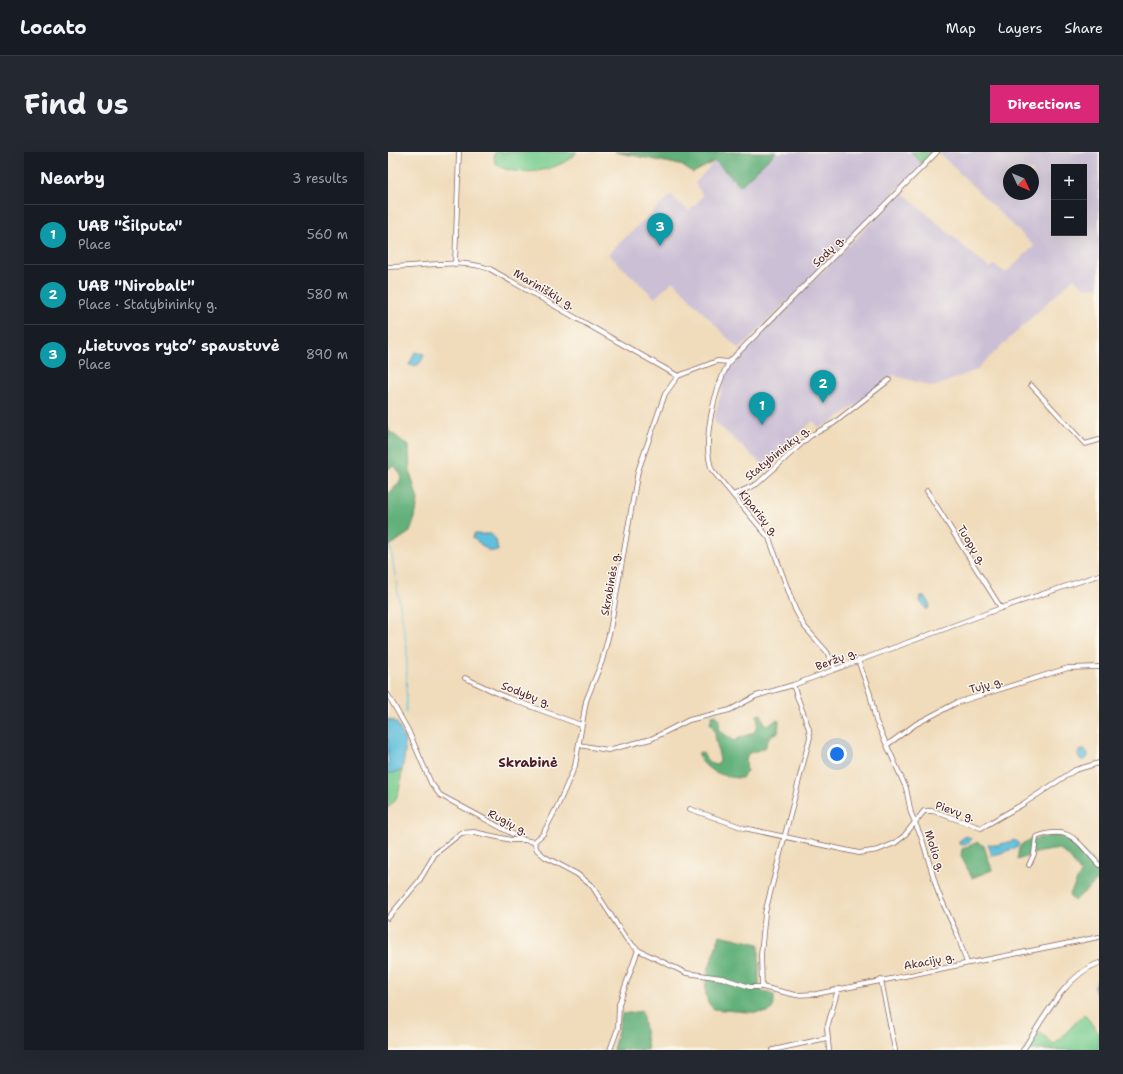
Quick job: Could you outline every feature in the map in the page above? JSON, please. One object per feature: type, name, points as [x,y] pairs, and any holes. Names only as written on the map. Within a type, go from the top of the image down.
[{"type":"street","points":[[455,264],[459,152]]},
{"type":"street","name":"Sodų g.","points":[[729,362],[937,152]]},
{"type":"street","name":"Mariniškių g.","points":[[388,267],[455,264],[479,265],[490,269],[678,376]]},
{"type":"street","points":[[678,376],[717,361],[729,362]]},
{"type":"street","name":"Kiparisų g.","points":[[729,362],[717,388],[708,444],[709,459],[712,470],[769,538],[795,609],[804,626],[827,652],[835,669]]},
{"type":"street","name":"Skrabinės g.","points":[[534,842],[543,834],[575,766],[586,701],[602,661],[610,630],[638,471],[665,394],[678,376]]},
{"type":"street","name":"Statybininkų g.","points":[[733,495],[757,484],[810,436],[834,422],[889,380]]},
{"type":"street","points":[[1031,385],[1085,444],[1099,440]]},
{"type":"street","name":"Tuopų g.","points":[[928,491],[1001,608]]},
{"type":"street","name":"Beržų g.","points":[[579,745],[608,750],[651,739],[689,720],[730,710],[756,696],[793,685],[1001,608],[1099,575]]},
{"type":"street","name":"Molio g.","points":[[858,660],[870,694],[876,721],[906,788],[911,813],[938,892],[958,936],[967,962]]},
{"type":"street","name":"Tujų g.","points":[[887,745],[916,724],[956,703],[1068,668],[1099,667]]},
{"type":"street","name":"Sodybų g.","points":[[465,678],[508,698],[581,725]]},
{"type":"street","points":[[762,987],[761,955],[763,927],[773,877],[810,737],[809,729],[793,685]]},
{"type":"street","name":"Rugių g.","points":[[388,695],[408,730],[431,783],[440,795],[524,840],[534,842],[537,850],[545,857],[577,874],[592,886],[627,940],[638,950]]},
{"type":"street","name":"Pievų g.","points":[[690,809],[727,823],[784,837],[848,851],[870,852],[895,843],[904,836],[924,811],[933,811],[981,828],[1023,804],[1075,770],[1099,764]]},
{"type":"street","points":[[1029,865],[1034,854],[1036,837],[1056,831],[1068,834],[1099,865]]},
{"type":"street","points":[[388,918],[419,881],[435,854],[461,833],[474,832],[511,840],[524,840]]},
{"type":"street","name":"Akacijų g.","points":[[638,950],[686,973],[722,978],[750,987],[762,987],[796,995],[806,995],[1099,937]]},
{"type":"street","points":[[610,1050],[618,1028],[619,1004],[638,950]]},
{"type":"street","points":[[1023,1050],[1051,1006],[1076,975],[1087,967],[1099,963]]},
{"type":"street","points":[[881,980],[895,1050]]},
{"type":"street","points":[[829,1050],[827,1038],[830,1012],[838,989]]},
{"type":"street","points":[[773,1050],[827,1038]]},
{"type":"shaded area","points":[[776,152],[911,152],[923,164],[739,350],[673,281],[655,298],[608,254],[671,195],[689,211],[703,196],[695,183],[715,161],[740,186]]},
{"type":"shaded area","points":[[940,152],[1099,152],[1099,287],[1084,288],[1074,278],[976,370],[934,387],[892,375],[860,402],[833,421],[820,428],[813,421],[764,466],[714,421],[727,367],[902,192],[989,268],[994,265],[1006,273],[1034,246],[939,153]]},
{"type":"green space","points":[[495,152],[577,152],[569,159],[550,168],[527,172],[505,169],[496,165],[494,157]]},
{"type":"green space","points":[[615,152],[776,152],[740,186],[715,161],[693,173],[681,165]]},
{"type":"green space","points":[[911,152],[935,152],[923,164]]},
{"type":"green space","points":[[388,427],[389,431],[409,446],[410,472],[418,500],[415,518],[410,532],[388,547],[388,494],[398,484],[401,477],[398,470],[393,466],[388,469]]},
{"type":"green space","points":[[761,714],[765,724],[768,726],[776,720],[779,721],[778,733],[771,736],[765,748],[751,752],[747,755],[747,771],[742,778],[722,775],[708,768],[703,763],[699,752],[703,753],[707,760],[712,764],[717,765],[720,761],[714,729],[710,723],[712,716],[716,715],[720,719],[719,730],[734,741],[755,731],[757,727],[757,715]]},
{"type":"green space","points":[[402,770],[397,796],[388,808],[388,774]]},
{"type":"green space","points":[[1058,835],[1073,842],[1099,867],[1099,879],[1074,901],[1069,896],[1081,873],[1071,859],[1060,849],[1040,852],[1017,860],[1019,848],[1024,843],[1038,838]]},
{"type":"green space","points":[[978,842],[984,846],[992,870],[972,878],[961,856],[962,849]]},
{"type":"green space","points":[[720,935],[759,944],[759,990],[774,995],[773,1006],[769,1012],[714,1009],[708,1003],[706,984],[711,962]]},
{"type":"green space","points":[[642,1011],[648,1050],[613,1050],[622,1014]]},
{"type":"green space","points":[[1084,1014],[1099,1033],[1099,1050],[1025,1050],[1039,1031],[1054,1045]]},
{"type":"water","points":[[415,352],[424,354],[422,360],[418,365],[409,365]]},
{"type":"water","points":[[474,534],[491,534],[496,539],[498,551],[489,551],[473,538]]},
{"type":"water","points":[[921,596],[924,596],[930,605],[928,609],[926,609],[920,601]]},
{"type":"water","points":[[388,719],[395,721],[399,727],[404,739],[405,750],[402,770],[388,774]]},
{"type":"water","points":[[1081,750],[1085,750],[1087,751],[1087,759],[1081,760],[1078,757],[1078,753]]},
{"type":"water","points":[[966,836],[971,838],[969,843],[962,845],[959,844],[959,841]]},
{"type":"water","points":[[1015,840],[1019,844],[1016,848],[992,856],[988,844],[998,845]]},
{"type":"water","points":[[1099,979],[1099,998],[1094,988]]},
{"type":"waterway","points":[[388,533],[407,648],[406,713]]},
{"type":"place","name":"„Lietuvos ryto“ spaustuvė","points":[[660,246]]},
{"type":"place","name":"UAB \"Nirobalt\"","points":[[823,403]]},
{"type":"place","name":"UAB \"Šilputa\"","points":[[762,425]]},
{"type":"district","name":"Skrabinė","points":[[528,762]]}]
